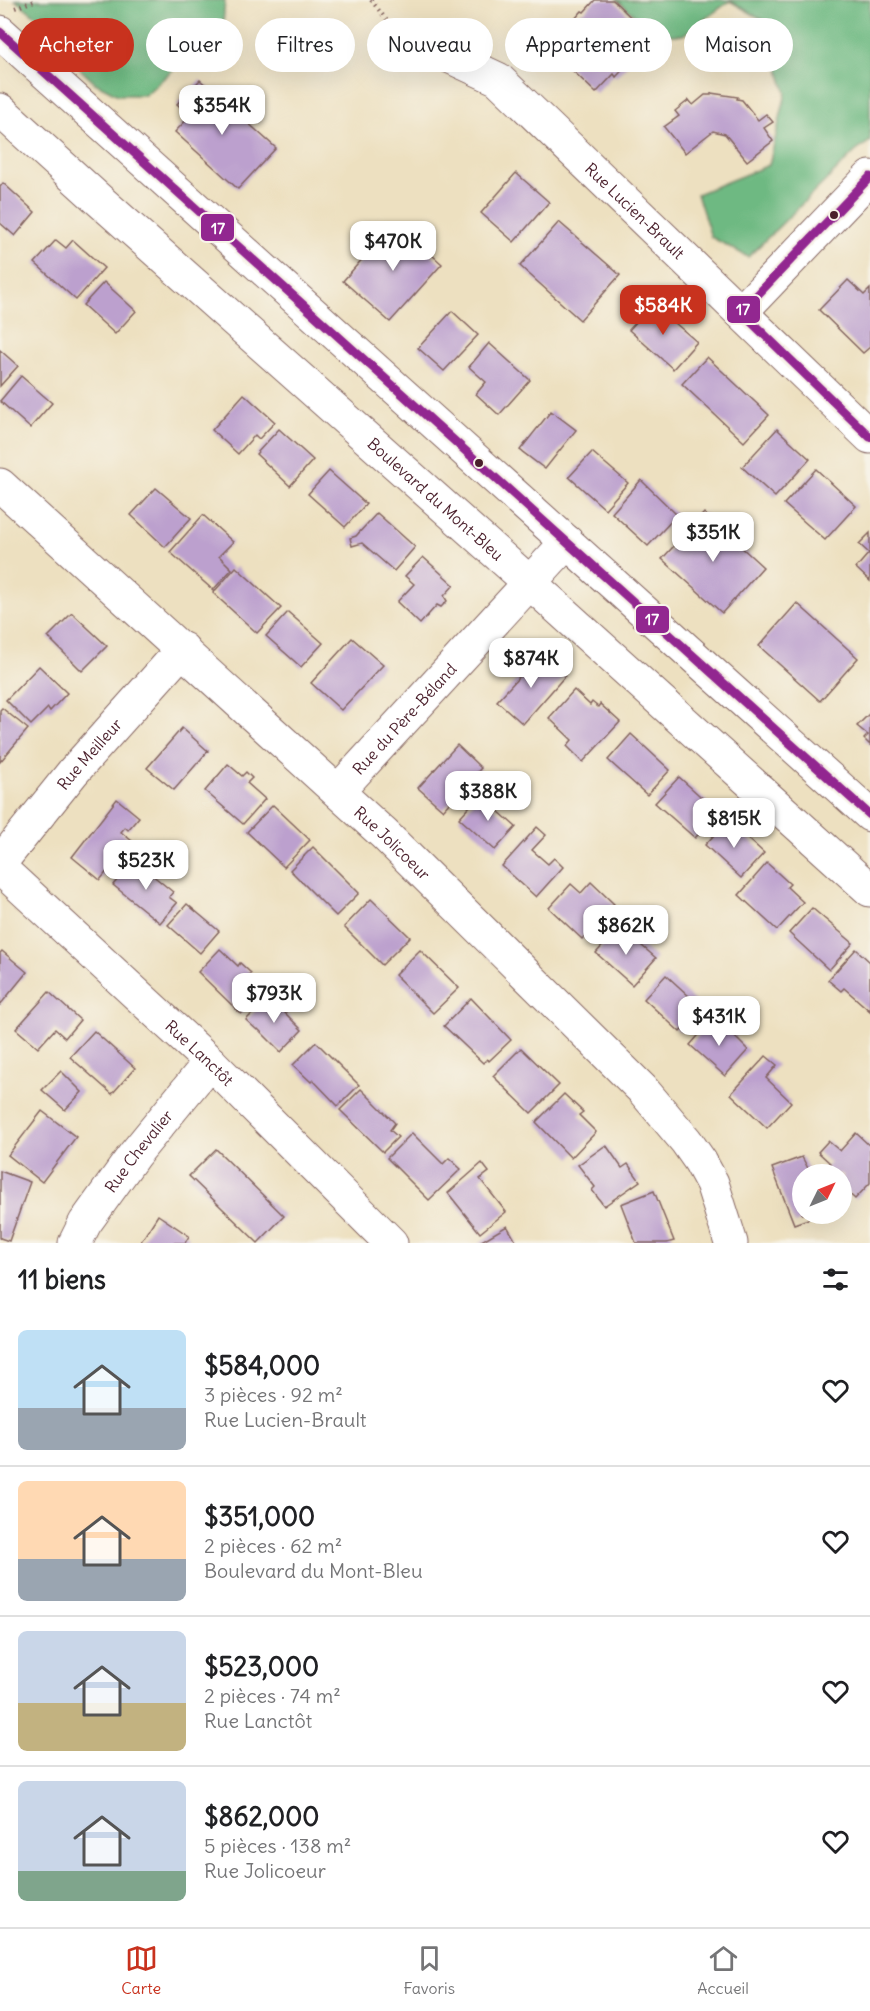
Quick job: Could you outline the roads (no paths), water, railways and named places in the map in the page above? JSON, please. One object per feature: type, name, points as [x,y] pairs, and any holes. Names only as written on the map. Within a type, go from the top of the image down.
[{"type":"street","points":[[0,33],[870,815]]},
{"type":"street","name":"Rue Lucien-Brault","points":[[483,72],[498,79],[870,437]]},
{"type":"street","name":"Boulevard du Mont-Bleu","points":[[0,110],[870,890]]},
{"type":"street","points":[[741,312],[870,177]]},
{"type":"street","name":"Rue Jolicoeur","points":[[0,485],[384,834],[634,1081],[687,1141],[712,1183],[731,1243]]},
{"type":"street","name":"Rue du Père-Béland","points":[[338,791],[567,542]]},
{"type":"street","name":"Rue Meilleur","points":[[0,863],[73,772],[183,650]]},
{"type":"street","name":"Rue Lanctôt","points":[[0,868],[210,1062],[392,1243]]},
{"type":"street","name":"Rue Chevalier","points":[[75,1243],[85,1222],[134,1155],[210,1062]]}]
